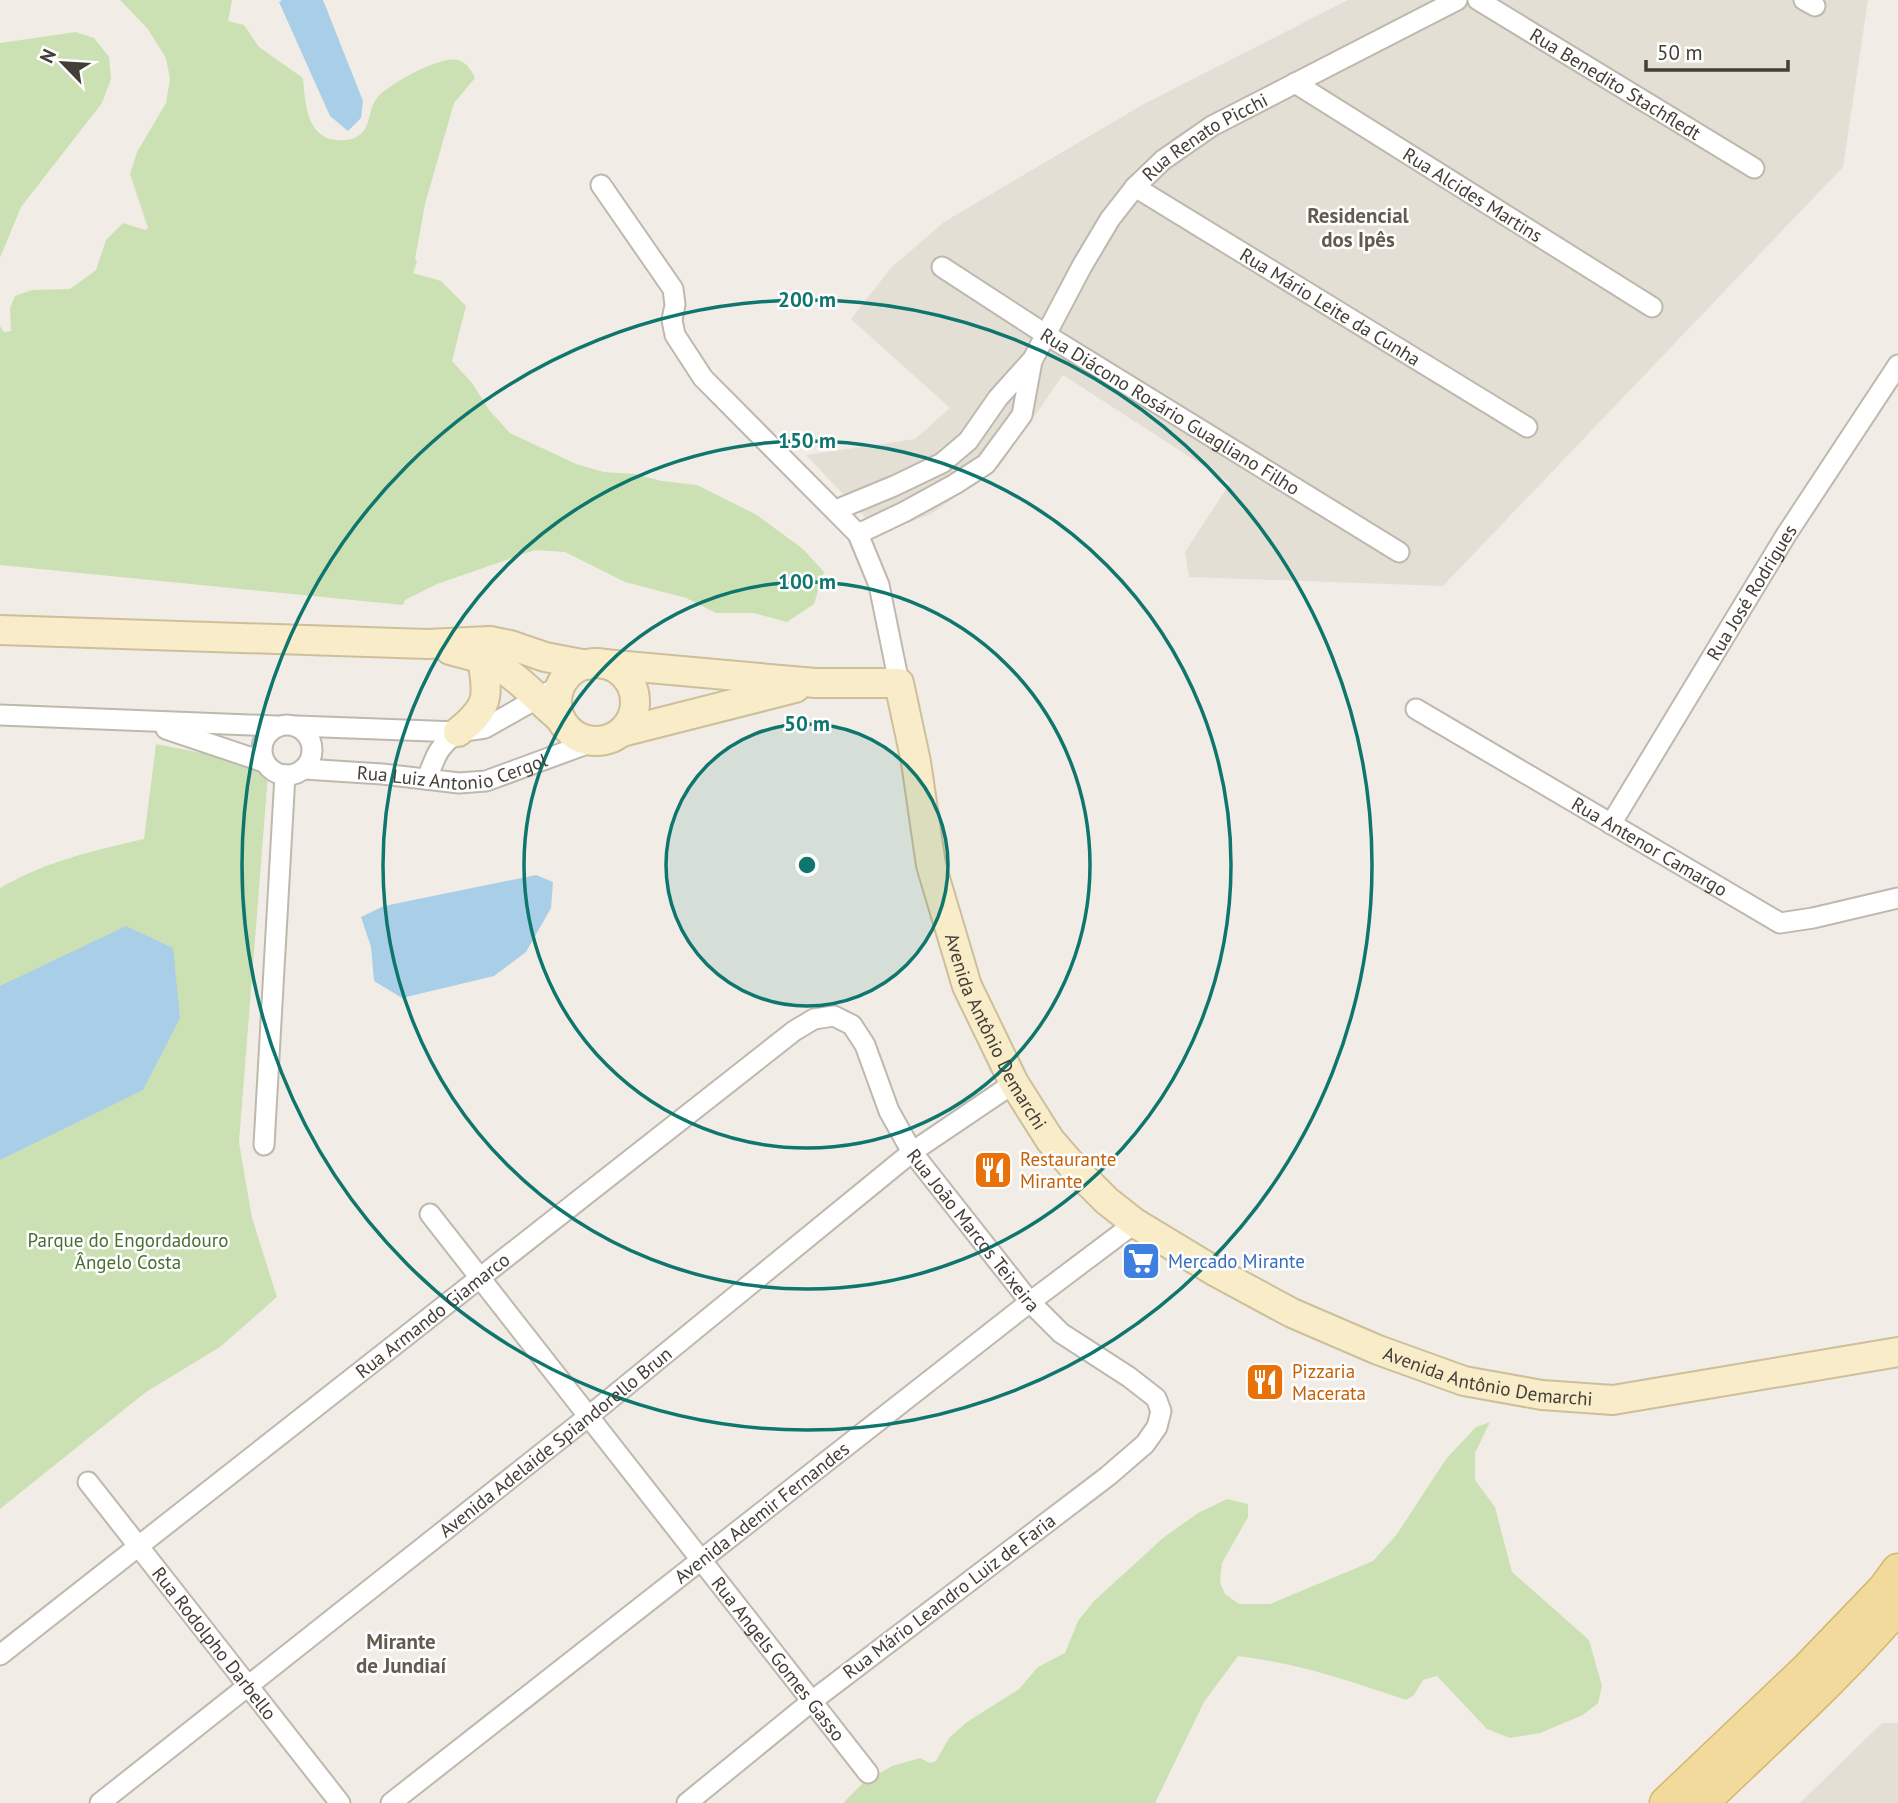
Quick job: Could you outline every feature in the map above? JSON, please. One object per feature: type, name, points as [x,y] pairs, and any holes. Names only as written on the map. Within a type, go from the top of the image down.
[{"type":"main road","points":[[1666,1803],[1807,1669],[1884,1589],[1898,1570]]},
{"type":"main road","points":[[1702,1803],[1891,1622]]},
{"type":"street","name":"Rua Renato Picchi","points":[[858,534],[956,484],[986,464],[1022,415],[1033,359],[1110,219],[1135,187],[1163,160],[1212,126],[1457,0]]},
{"type":"street","name":"Rua Benedito Stachfledt","points":[[1478,0],[1754,168]]},
{"type":"street","name":"Rua Alcides Martins","points":[[1295,83],[1651,307]]},
{"type":"street","name":"Avenida Antônio Demarchi","points":[[601,185],[673,289],[675,305],[672,320],[675,335],[703,378],[858,534],[879,585],[916,762],[931,865],[967,986],[1014,1083],[1050,1140],[1107,1200],[1135,1223],[1216,1272],[1292,1313],[1378,1350],[1464,1381],[1542,1395],[1613,1400],[1898,1352]]},
{"type":"street","name":"Rua Mário Leite da Cunha","points":[[1135,187],[1527,428]]},
{"type":"street","name":"Rua Diácono Rosário Guagliano Filho","points":[[942,267],[1045,334],[1399,552]]},
{"type":"street","name":"Rua Renato Picchi","points":[[836,510],[942,463],[968,441],[998,398],[1033,359]]},
{"type":"street","name":"Rua José Rodrigues","points":[[1611,824],[1786,535],[1898,365]]},
{"type":"street","points":[[0,630],[427,644],[490,641],[545,657],[595,664],[815,683],[899,683]]},
{"type":"street","points":[[427,644],[495,664],[516,678],[549,692],[557,701],[560,718],[569,730],[581,738],[609,737],[815,683]]},
{"type":"street","points":[[427,779],[442,744],[475,718],[485,700],[487,684],[482,659]]},
{"type":"street","points":[[549,692],[572,672],[595,664],[617,669],[628,679],[634,692],[635,707],[630,721],[609,737]]},
{"type":"street","name":"Rua Luiz Antonio Cergol","points":[[0,715],[458,732],[485,728],[549,692]]},
{"type":"street","name":"Rua Antenor Camargo","points":[[1416,709],[1780,923],[1814,918],[1898,898]]},
{"type":"street","name":"Rua Luiz Antonio Cergol","points":[[145,722],[264,762],[277,773],[285,775],[304,769],[459,783],[486,781],[609,737]]},
{"type":"street","points":[[264,762],[263,742],[276,726]]},
{"type":"street","points":[[296,726],[305,731],[313,750],[304,769]]},
{"type":"street","points":[[264,1145],[285,775]]},
{"type":"street","name":"Rua Armando Giamarco","points":[[0,1654],[783,1040],[814,1019],[834,1016],[852,1026],[865,1045]]},
{"type":"street","name":"Rua João Marcos Teixeira","points":[[865,1045],[889,1111],[912,1152],[1030,1302],[1061,1333],[1129,1377]]},
{"type":"street","name":"Avenida Adelaide Spiandorello Brun","points":[[100,1803],[589,1416],[912,1152],[1014,1083]]},
{"type":"street","name":"Rua Angels Gomes Gasso","points":[[430,1214],[868,1773]]},
{"type":"street","name":"Avenida Ademir Fernandes","points":[[391,1803],[1030,1302],[1135,1223]]},
{"type":"street","name":"Rua Mário Leandro Luiz de Faria","points":[[687,1803],[812,1701],[1108,1476],[1145,1444],[1157,1427],[1161,1410],[1156,1398],[1129,1377]]},
{"type":"street","name":"Rua Rodolpho Darbello","points":[[88,1482],[340,1803]]},
{"type":"shaded area","name":"Residencial dos Ipês","points":[[1348,0],[1868,0],[1843,167],[1443,586],[1189,577],[1185,552],[1230,483],[1063,375],[999,467],[931,514],[880,533],[806,455],[915,439],[950,408],[851,319],[891,268],[944,222],[1142,105]]},
{"type":"shaded area","points":[[1882,1723],[1898,1723],[1898,1803],[1800,1803]]},
{"type":"green space","points":[[120,0],[232,0],[228,21],[244,25],[259,47],[303,78],[306,107],[313,125],[325,137],[335,140],[349,140],[361,134],[376,99],[402,79],[438,62],[457,60],[466,64],[475,78],[454,103],[425,204],[413,273],[441,281],[466,306],[452,361],[510,433],[576,464],[604,472],[634,474],[697,485],[757,515],[803,549],[824,572],[814,604],[787,622],[754,613],[716,613],[686,598],[625,582],[565,552],[535,550],[437,584],[405,600],[403,605],[0,565],[0,326],[4,332],[11,331],[10,308],[15,296],[32,290],[70,289],[96,270],[106,240],[123,223],[145,230],[148,228],[130,174],[137,152],[166,103],[170,79],[166,58],[147,28]]},
{"type":"green space","points":[[76,32],[94,38],[109,57],[111,79],[102,103],[21,207],[0,258],[0,43]]},
{"type":"green space","name":"Parque do Engordadouro Ângelo Costa","points":[[156,744],[253,763],[268,775],[239,1142],[252,1218],[277,1297],[220,1347],[146,1392],[0,1509],[0,888],[52,864],[144,839]]},
{"type":"green space","points":[[1490,1422],[1475,1453],[1475,1480],[1495,1507],[1512,1572],[1589,1640],[1602,1686],[1598,1703],[1583,1715],[1540,1733],[1510,1738],[1487,1729],[1437,1676],[1423,1680],[1414,1695],[1406,1700],[1302,1668],[1238,1656],[1204,1702],[1155,1803],[843,1803],[863,1783],[892,1766],[920,1758],[930,1763],[936,1761],[949,1738],[967,1722],[1019,1689],[1038,1667],[1065,1653],[1078,1621],[1094,1601],[1163,1538],[1198,1513],[1227,1499],[1248,1504],[1248,1517],[1222,1563],[1220,1582],[1225,1594],[1239,1604],[1270,1604],[1373,1561],[1397,1534],[1446,1459],[1476,1427]]},
{"type":"water","points":[[323,0],[363,101],[361,118],[348,131],[330,116],[279,2]]},
{"type":"water","points":[[536,875],[553,882],[551,908],[526,952],[494,976],[402,998],[374,981],[371,947],[361,917],[384,906]]},
{"type":"water","points":[[126,926],[173,948],[180,1018],[143,1090],[0,1160],[0,986]]},
{"type":"place","name":"Restaurante Mirante","points":[[993,1170]]},
{"type":"place","name":"Mercado Mirante","points":[[1141,1261]]},
{"type":"place","name":"Pizzaria Macerata","points":[[1265,1382]]},
{"type":"district","name":"Residencial dos Ipês","points":[[1358,228]]},
{"type":"district","name":"Mirante de Jundiaí","points":[[401,1654]]}]
